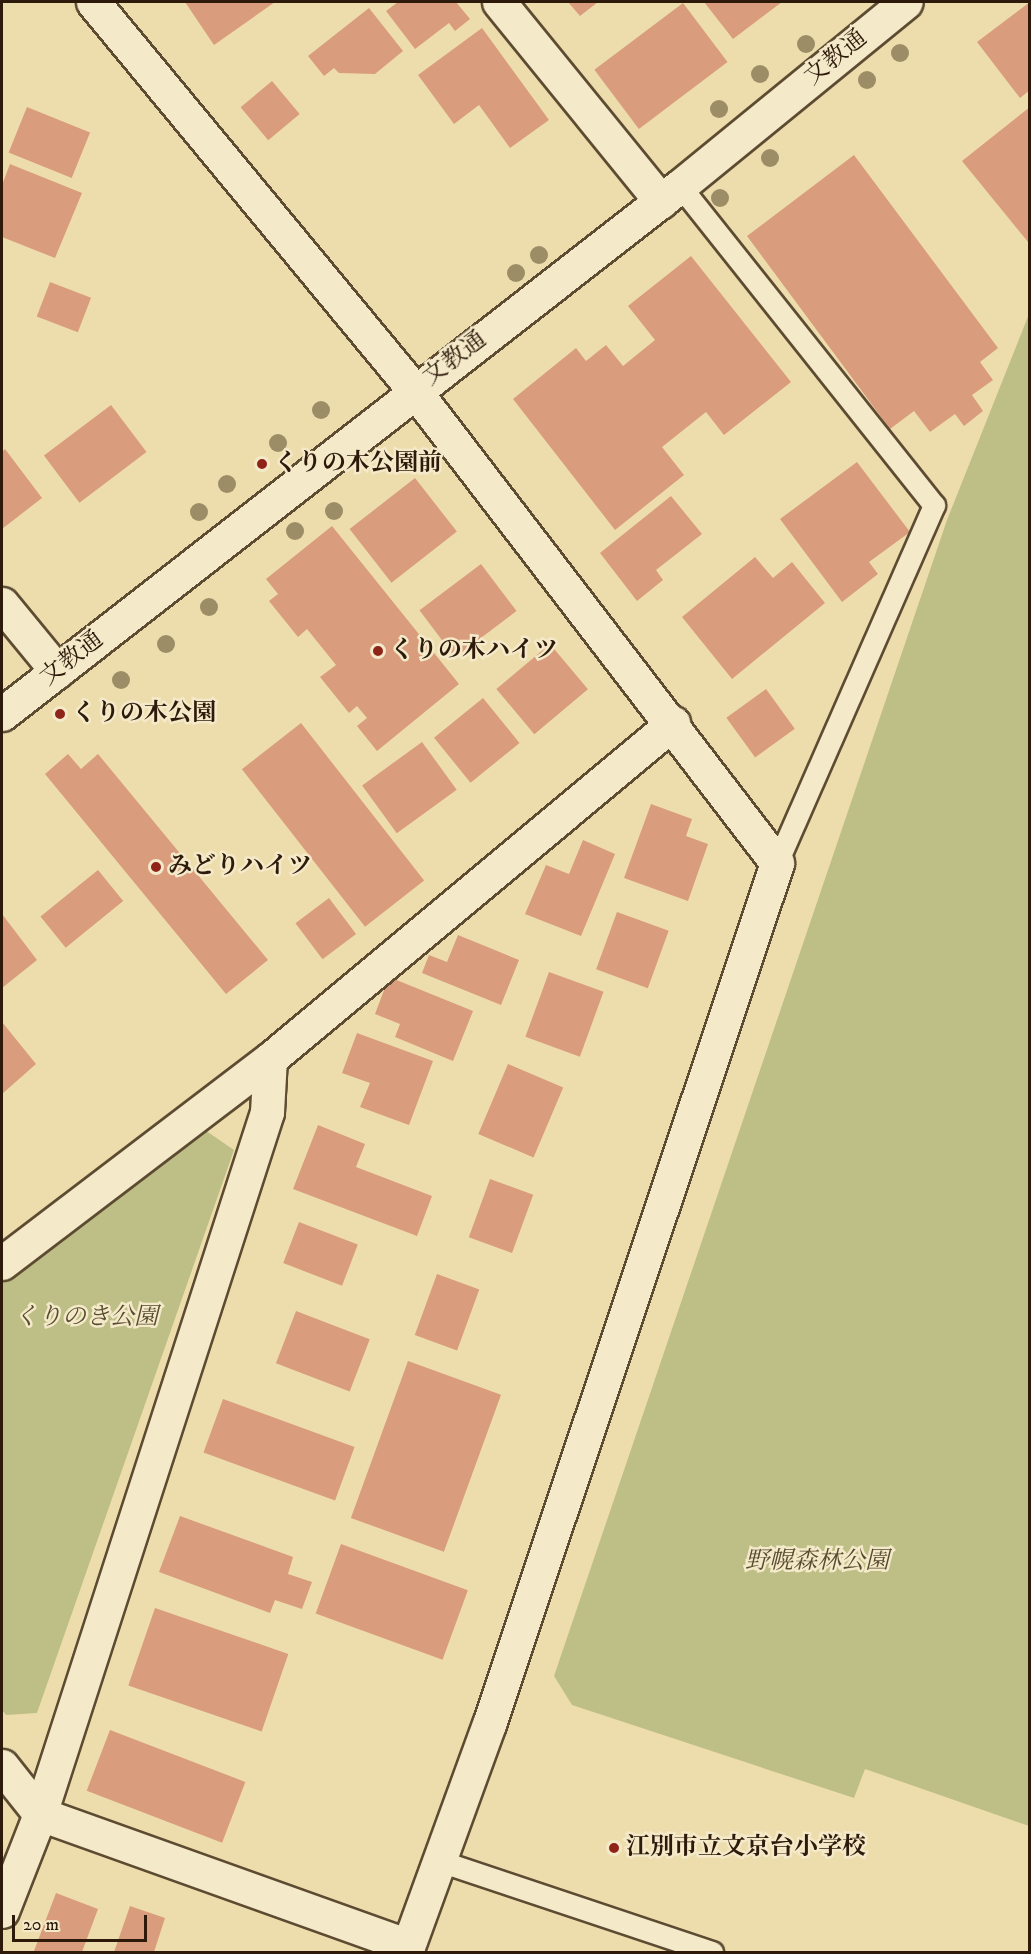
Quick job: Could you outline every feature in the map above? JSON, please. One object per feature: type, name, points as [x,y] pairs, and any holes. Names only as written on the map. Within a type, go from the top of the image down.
[{"type":"street","points":[[2,1766],[40,1814],[407,1949],[489,1724],[777,863],[673,723],[414,390],[98,7],[67,2]]},
{"type":"street","points":[[499,2],[671,193]]},
{"type":"street","name":"文教通","points":[[2,714],[414,390],[671,193],[897,4]]},
{"type":"street","points":[[2,604],[57,672]]},
{"type":"street","points":[[2,1263],[270,1059],[673,723]]},
{"type":"street","points":[[2,1911],[40,1814],[267,1112],[270,1059]]},
{"type":"lane","points":[[671,193],[934,505],[777,863]]},
{"type":"lane","points":[[440,1861],[711,1953]]},
{"type":"green space","name":"野幌森林公園","points":[[1029,314],[1029,1826],[865,1769],[854,1798],[572,1705],[554,1676],[947,520]]},
{"type":"green space","name":"くりのき公園","points":[[199,1126],[234,1150],[37,1713],[6,1715],[2,1710],[2,1277]]},
{"type":"building","points":[[185,2],[275,2],[214,45]]},
{"type":"building","points":[[398,2],[456,2],[470,19],[455,31],[449,23],[415,49],[386,11]]},
{"type":"building","points":[[568,2],[598,2],[580,16]]},
{"type":"building","points":[[704,2],[782,2],[733,39]]},
{"type":"building","points":[[1030,2],[1030,90],[1020,98],[977,42]]},
{"type":"building","points":[[683,3],[728,62],[639,129],[594,70]]},
{"type":"building","points":[[369,8],[403,51],[375,74],[339,73],[334,68],[324,76],[308,56]]},
{"type":"building","points":[[482,28],[549,120],[510,148],[479,105],[454,124],[418,75]]},
{"type":"building","points":[[272,81],[300,114],[268,140],[241,107]]},
{"type":"building","points":[[27,107],[90,132],[72,178],[9,152]]},
{"type":"building","points":[[1030,107],[1030,241],[1028,242],[962,161]]},
{"type":"building","points":[[854,155],[998,348],[980,362],[993,380],[972,395],[983,411],[964,426],[955,414],[930,432],[914,411],[890,429],[747,236]]},
{"type":"building","points":[[10,164],[82,193],[55,258],[2,237],[2,185]]},
{"type":"building","points":[[691,256],[791,382],[724,435],[706,412],[662,447],[684,475],[615,530],[513,399],[576,348],[586,361],[606,345],[623,366],[655,340],[628,306]]},
{"type":"building","points":[[50,282],[91,298],[78,332],[37,317]]},
{"type":"building","points":[[111,405],[147,452],[79,503],[44,456]]},
{"type":"building","points":[[5,449],[42,498],[2,529],[2,452]]},
{"type":"building","points":[[857,462],[910,532],[869,562],[878,574],[842,602],[780,519]]},
{"type":"building","points":[[415,478],[457,532],[391,583],[350,529]]},
{"type":"building","points":[[671,496],[702,534],[656,570],[663,580],[637,601],[600,553]]},
{"type":"building","name":"くりの木ハイツ","points":[[332,526],[459,684],[377,751],[357,726],[367,718],[357,706],[349,713],[320,677],[336,665],[307,629],[298,637],[269,601],[278,594],[266,579]]},
{"type":"building","points":[[755,557],[773,578],[792,562],[825,603],[732,679],[682,617]]},
{"type":"building","points":[[481,564],[517,611],[455,657],[420,610]]},
{"type":"building","points":[[550,644],[588,689],[534,734],[496,689]]},
{"type":"building","points":[[766,689],[795,729],[755,757],[726,718]]},
{"type":"building","points":[[483,698],[520,743],[471,783],[434,738]]},
{"type":"building","points":[[301,723],[424,881],[365,927],[242,769]]},
{"type":"building","points":[[422,742],[457,790],[397,833],[362,785]]},
{"type":"building","name":"みどりハイツ","points":[[68,754],[81,769],[98,754],[268,960],[226,994],[45,774]]},
{"type":"building","points":[[651,804],[692,819],[686,836],[708,844],[688,901],[624,878]]},
{"type":"building","points":[[583,840],[615,854],[581,936],[525,914],[546,865],[569,874]]},
{"type":"building","points":[[98,870],[123,901],[66,948],[40,917]]},
{"type":"building","points":[[329,898],[356,934],[323,959],[295,923]]},
{"type":"building","points":[[617,912],[669,931],[648,988],[596,969]]},
{"type":"building","points":[[2,914],[37,960],[2,988]]},
{"type":"building","points":[[458,935],[519,960],[501,1005],[422,973],[429,955],[447,962]]},
{"type":"building","points":[[549,972],[604,992],[580,1057],[525,1037]]},
{"type":"building","points":[[389,977],[473,1011],[453,1061],[395,1037],[400,1024],[375,1014]]},
{"type":"building","points":[[2,1022],[36,1064],[2,1094]]},
{"type":"building","points":[[357,1033],[433,1061],[409,1125],[360,1107],[370,1083],[342,1073]]},
{"type":"building","points":[[508,1064],[563,1087],[534,1157],[478,1134]]},
{"type":"building","points":[[318,1125],[365,1144],[356,1167],[432,1196],[417,1236],[293,1189]]},
{"type":"building","points":[[490,1179],[533,1195],[512,1253],[469,1237]]},
{"type":"building","points":[[299,1222],[358,1245],[342,1286],[283,1263]]},
{"type":"building","points":[[437,1274],[479,1289],[457,1350],[415,1335]]},
{"type":"building","points":[[296,1311],[370,1339],[350,1392],[276,1363]]},
{"type":"building","points":[[408,1361],[501,1395],[444,1552],[351,1518]]},
{"type":"building","points":[[223,1399],[355,1447],[335,1500],[204,1453]]},
{"type":"building","points":[[180,1516],[293,1557],[288,1574],[312,1582],[302,1609],[275,1600],[270,1613],[159,1572]]},
{"type":"building","points":[[341,1544],[468,1590],[443,1660],[316,1614]]},
{"type":"building","points":[[155,1608],[288,1654],[262,1731],[128,1686]]},
{"type":"building","points":[[110,1730],[245,1782],[222,1843],[87,1791]]},
{"type":"building","points":[[56,1893],[98,1909],[82,1952],[34,1951]]},
{"type":"building","points":[[130,1906],[165,1918],[154,1952],[114,1952]]},
{"type":"place","name":"くりの木公園前","points":[[262,464]]},
{"type":"place","name":"くりの木ハイツ","points":[[378,651]]},
{"type":"place","name":"くりの木公園","points":[[60,714]]},
{"type":"place","name":"みどりハイツ","points":[[156,867]]},
{"type":"place","name":"江別市立文京台小学校","points":[[614,1848]]}]
